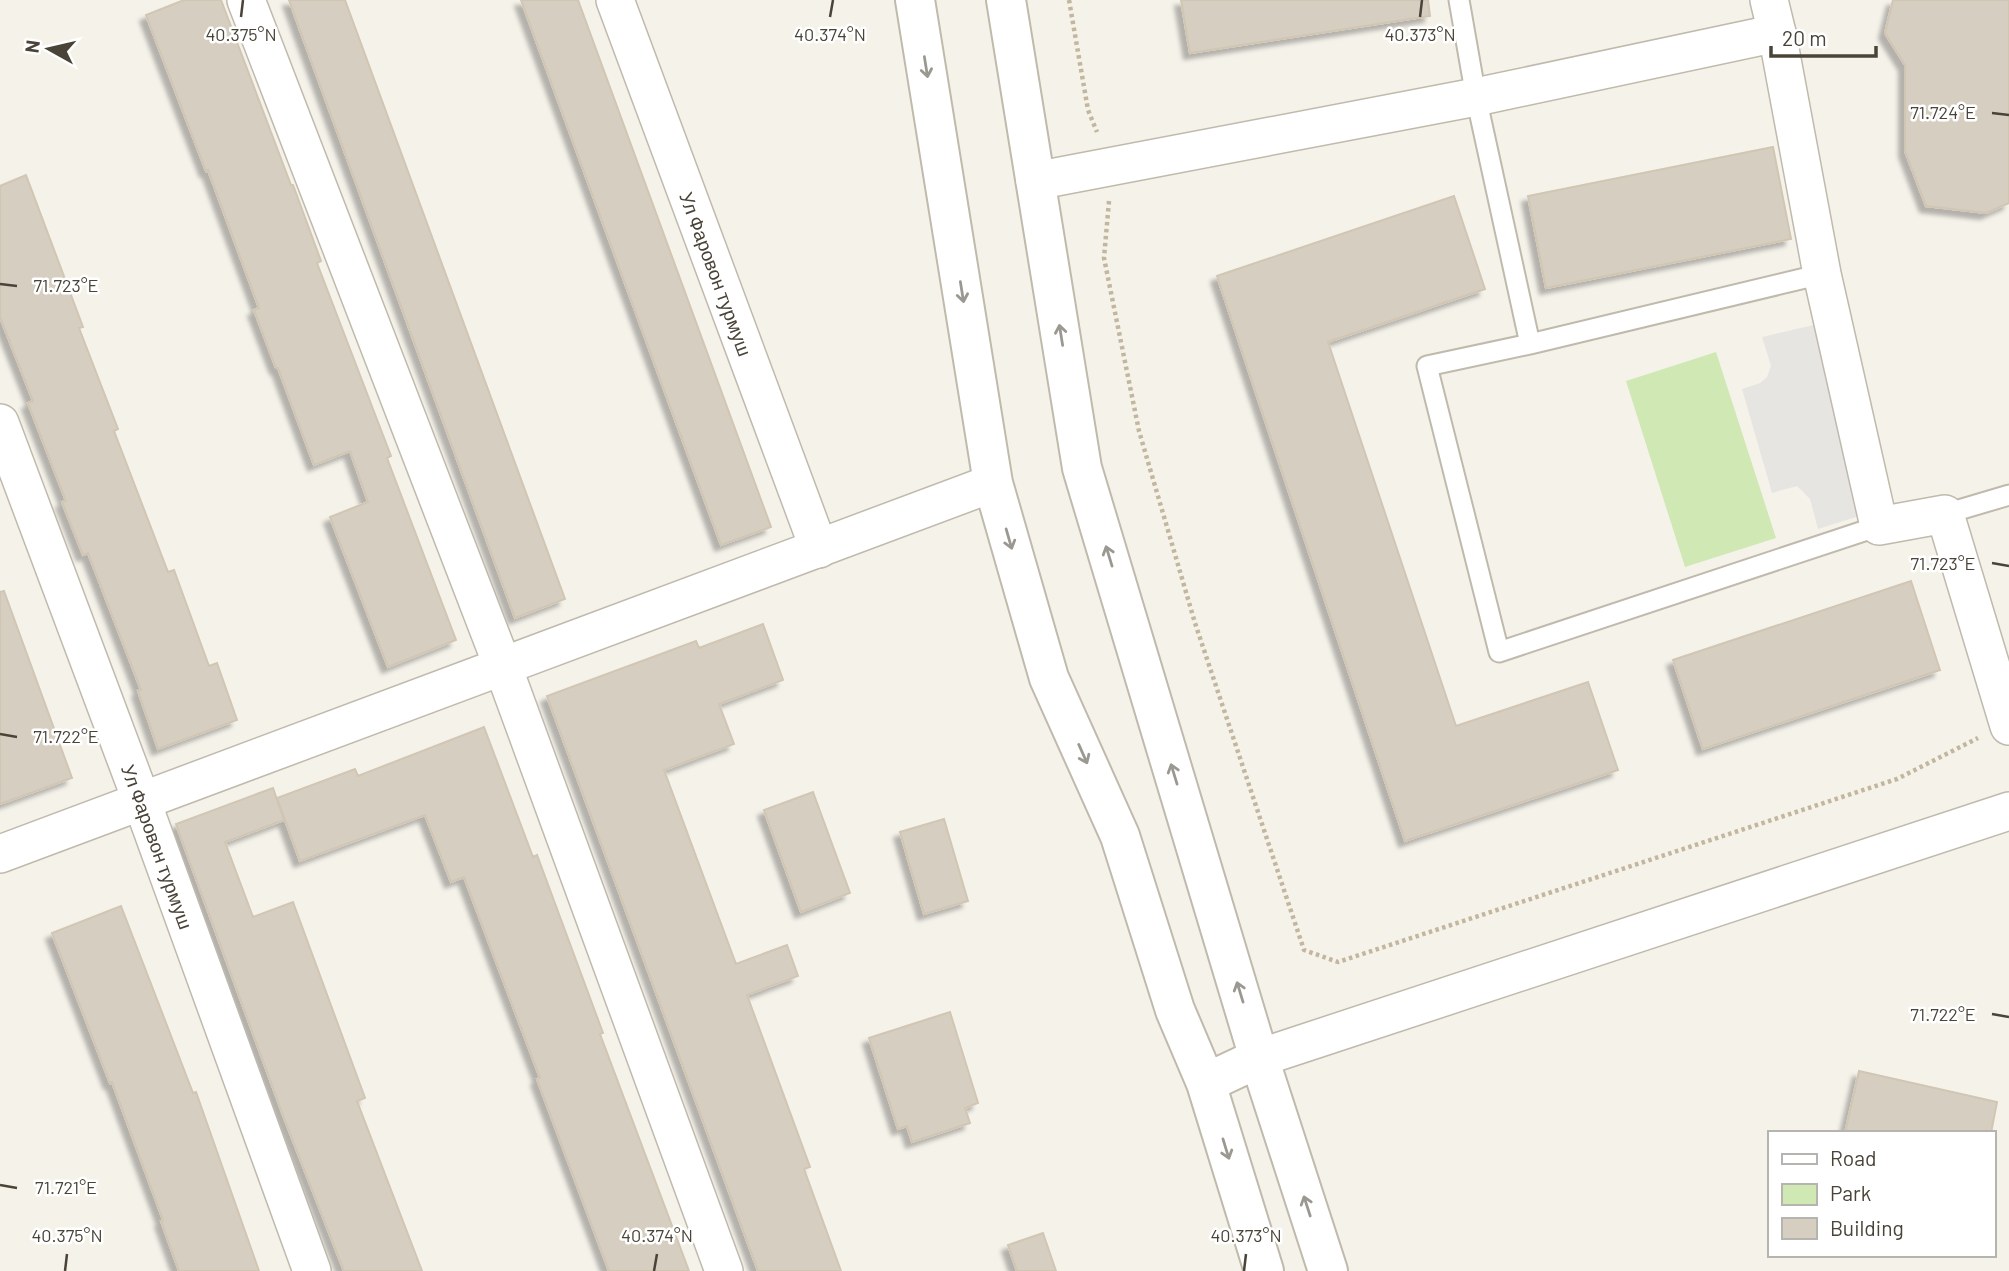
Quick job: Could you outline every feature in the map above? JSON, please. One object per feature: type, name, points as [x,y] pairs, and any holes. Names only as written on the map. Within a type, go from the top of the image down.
[{"type":"street","points":[[246,0],[503,667],[723,1271]]},
{"type":"street","name":"Ул Фаровон турмуш","points":[[615,0],[819,549]]},
{"type":"street","points":[[915,0],[993,483],[1049,678],[1120,836],[1175,1010],[1206,1083],[1264,1271]]},
{"type":"street","points":[[1006,0],[1082,468],[1259,1058],[1328,1271]]},
{"type":"street","points":[[1035,181],[1476,97],[1773,17],[1822,274],[1879,526],[1945,514],[2009,724]]},
{"type":"street","name":"Ул Фаровон турмуш","points":[[0,423],[142,802],[312,1271]]},
{"type":"street","points":[[0,854],[993,483]]},
{"type":"street","points":[[1206,1083],[1259,1058],[2009,811]]},
{"type":"lane","points":[[1459,0],[1476,97],[1530,344]]},
{"type":"lane","points":[[1822,274],[1427,366],[1499,652],[1879,526]]},
{"type":"lane","points":[[1945,514],[2009,495]]},
{"type":"path","points":[[1069,0],[1088,110],[1111,166],[1104,258],[1139,431],[1195,623],[1304,950],[1338,962],[1897,779],[2009,724]]},
{"type":"green space","points":[[1716,352],[1776,538],[1685,567],[1626,381]]},
{"type":"shaded area","points":[[1818,324],[1859,516],[1818,529],[1810,499],[1797,486],[1772,493],[1742,389],[1760,383],[1767,377],[1771,366],[1762,337]]},
{"type":"building","points":[[184,0],[221,0],[321,261],[317,263],[391,456],[387,458],[456,640],[388,667],[330,517],[368,502],[350,451],[314,465],[254,310],[259,308],[208,170],[206,171],[146,15]]},
{"type":"building","points":[[289,0],[345,0],[565,599],[515,618]]},
{"type":"building","points":[[521,0],[578,0],[771,527],[721,545]]},
{"type":"building","points":[[1181,0],[1428,0],[1430,16],[1190,53]]},
{"type":"building","points":[[1893,0],[2009,0],[2009,203],[1986,213],[1926,206],[1905,151],[1905,65],[1885,33]]},
{"type":"building","points":[[1773,147],[1791,239],[1546,288],[1528,196]]},
{"type":"building","points":[[26,175],[83,327],[79,328],[118,429],[114,431],[168,572],[174,570],[209,666],[217,663],[237,720],[158,749],[138,691],[141,690],[88,553],[83,555],[62,502],[66,501],[28,403],[33,401],[0,317],[0,186]]},
{"type":"building","points":[[1454,196],[1485,289],[1328,342],[1456,726],[1588,682],[1618,770],[1405,841],[1217,276]]},
{"type":"building","points":[[1911,581],[1940,670],[1703,749],[1673,660]]},
{"type":"building","points":[[4,591],[72,778],[0,804],[0,592]]},
{"type":"building","points":[[763,624],[783,680],[719,704],[734,744],[664,770],[736,964],[787,945],[798,976],[747,995],[810,1167],[804,1169],[841,1271],[758,1271],[547,696],[696,641],[699,648]]},
{"type":"building","points":[[484,727],[533,857],[537,855],[603,1033],[600,1034],[689,1271],[609,1271],[464,877],[451,882],[425,815],[300,861],[277,798],[355,769],[358,776]]},
{"type":"building","points":[[273,788],[284,820],[225,842],[253,917],[293,902],[365,1098],[357,1101],[422,1271],[344,1271],[284,1118],[176,824]]},
{"type":"building","points":[[813,792],[850,893],[801,912],[764,810]]},
{"type":"building","points":[[944,819],[968,901],[924,914],[900,832]]},
{"type":"building","points":[[121,906],[193,1093],[196,1092],[259,1271],[179,1271],[112,1082],[110,1083],[52,933]]},
{"type":"building","points":[[950,1012],[978,1103],[965,1108],[970,1123],[912,1142],[907,1126],[898,1129],[869,1038]]},
{"type":"building","points":[[1859,1071],[1997,1102],[1991,1131],[1845,1131]]},
{"type":"building","points":[[1043,1233],[1056,1271],[1017,1271],[1008,1245]]}]
